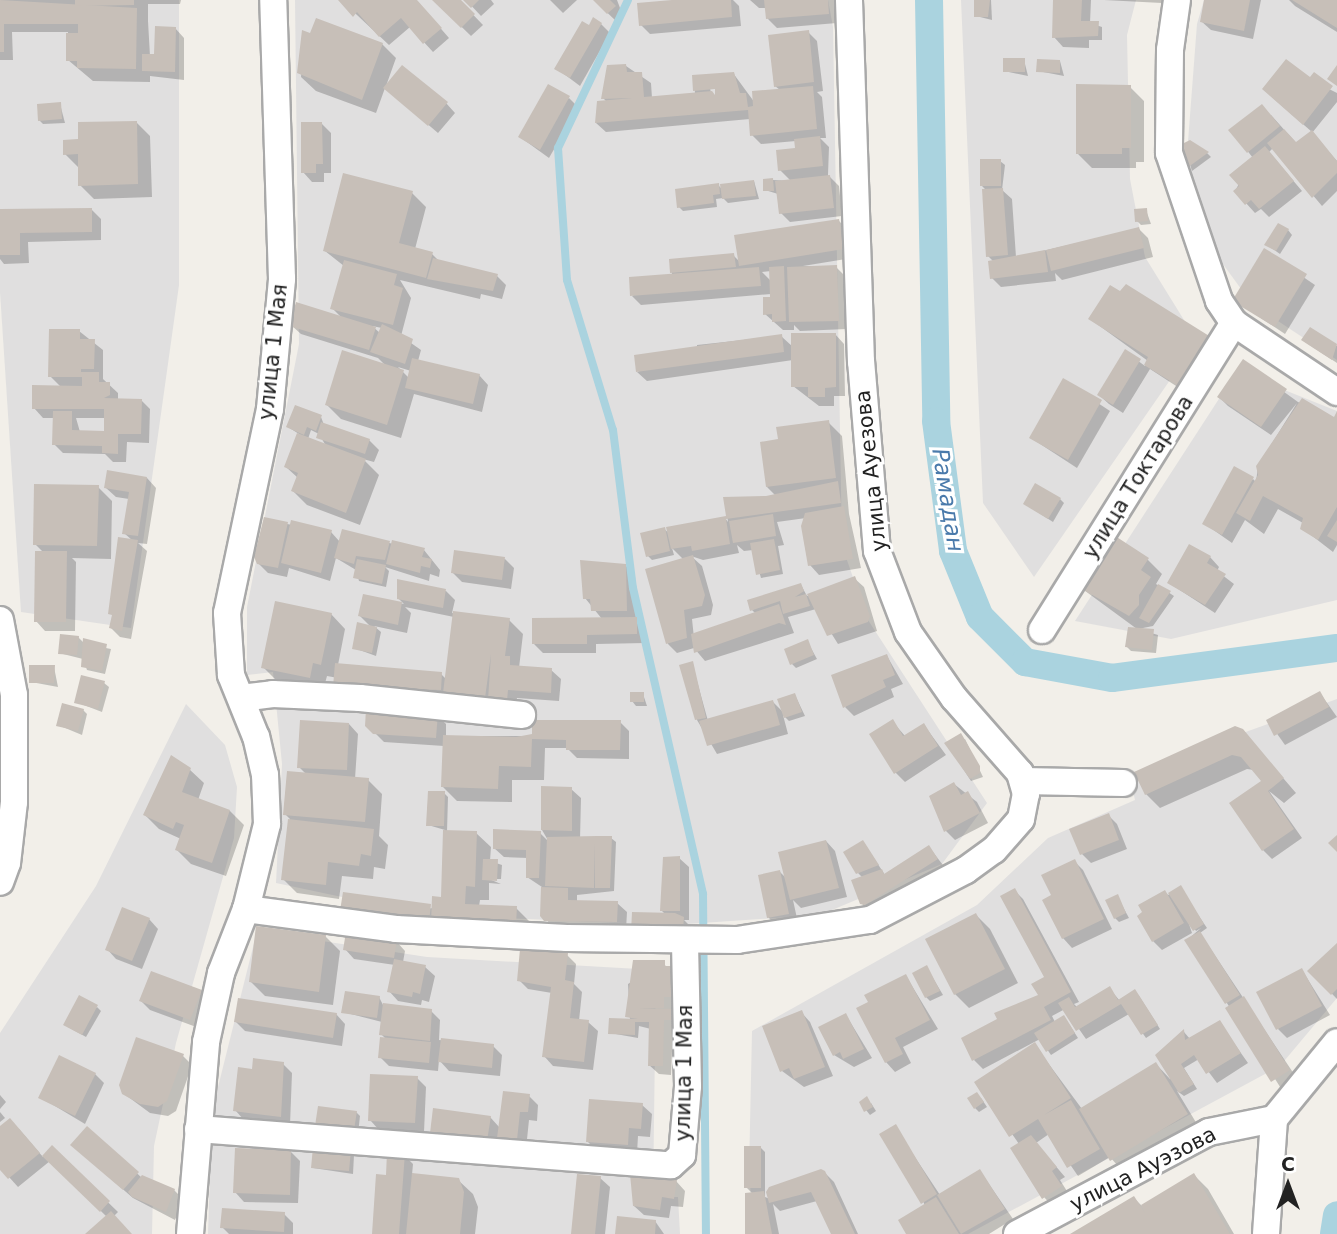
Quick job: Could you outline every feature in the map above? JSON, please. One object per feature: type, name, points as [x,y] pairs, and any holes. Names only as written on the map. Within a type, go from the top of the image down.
[{"type":"street","name":"улица 1 Мая","points":[[190,1234],[206,1042],[221,973],[246,909],[260,862],[267,801],[256,737],[227,653],[227,613],[270,409],[282,279],[273,0]]},
{"type":"street","name":"улица Ауезова","points":[[849,0],[861,362],[877,551],[908,632],[954,698],[1024,781]]},
{"type":"street","points":[[1177,0],[1170,50],[1169,153],[1219,301],[1234,323],[1337,391]]},
{"type":"street","name":"улица Токтарова","points":[[1042,630],[1234,323]]},
{"type":"street","points":[[0,620],[14,695],[14,802],[0,882]]},
{"type":"street","points":[[242,698],[273,694],[360,698],[522,715]]},
{"type":"street","points":[[246,909],[396,929],[685,941],[737,940],[870,920],[966,870],[994,850],[1021,819],[1024,781],[1124,783]]},
{"type":"street","name":"улица 1 Мая","points":[[198,1129],[671,1165],[682,1155],[688,1086],[685,941]]},
{"type":"street","points":[[1266,1234],[1274,1119],[1337,1042]]},
{"type":"street","name":"улица Ауэзова","points":[[1017,1234],[1209,1132],[1274,1119]]},
{"type":"shaded area","points":[[0,0],[179,0],[179,285],[131,628],[21,612],[0,292]]},
{"type":"shaded area","points":[[295,0],[828,0],[833,27],[842,546],[868,620],[987,803],[942,864],[820,915],[672,925],[427,915],[276,883],[282,764],[273,672],[247,675],[247,607],[299,344]]},
{"type":"shaded area","points":[[961,0],[1136,0],[1127,35],[1130,179],[1145,257],[1197,341],[1034,577],[983,503]]},
{"type":"shaded area","points":[[1204,0],[1337,0],[1337,360],[1252,304],[1204,238],[1186,168],[1197,24]]},
{"type":"shaded area","points":[[1237,371],[1337,411],[1337,600],[1171,639],[1075,621]]},
{"type":"shaded area","points":[[1337,699],[1337,998],[1280,1066],[968,1234],[754,1234],[749,1172],[752,1031],[977,905],[1048,838],[1135,800],[1129,774]]},
{"type":"shaded area","points":[[186,704],[225,745],[237,787],[234,838],[176,1043],[154,1146],[152,1234],[0,1234],[0,1033],[96,886]]},
{"type":"shaded area","points":[[257,931],[427,957],[656,970],[653,1197],[678,1197],[680,1234],[208,1234],[212,1111]]},
{"type":"building","points":[[0,0],[137,8],[136,69],[77,68],[77,61],[66,61],[66,33],[78,33],[78,24],[4,24],[4,52],[0,52]]},
{"type":"building","points":[[75,0],[134,0],[134,5],[75,6]]},
{"type":"building","points":[[338,0],[417,0],[442,28],[423,44],[401,18],[379,37],[357,12],[353,17]]},
{"type":"building","points":[[432,0],[461,0],[475,14],[461,28]]},
{"type":"building","points":[[463,0],[479,0],[471,8]]},
{"type":"building","points":[[593,0],[610,0],[616,6],[607,14]]},
{"type":"building","points":[[731,0],[732,17],[639,26],[637,3]]},
{"type":"building","points":[[764,0],[828,0],[829,14],[766,19]]},
{"type":"building","points":[[974,0],[990,0],[988,17],[974,17]]},
{"type":"building","points":[[1053,0],[1082,0],[1081,21],[1099,21],[1098,36],[1052,38]]},
{"type":"building","points":[[1204,0],[1250,0],[1244,31],[1200,22]]},
{"type":"building","points":[[1292,0],[1337,0],[1337,28]]},
{"type":"building","points":[[593,17],[602,23],[570,78],[554,69],[582,21],[589,25]]},
{"type":"building","points":[[316,18],[383,43],[362,100],[297,73],[302,30],[310,33]]},
{"type":"building","points":[[155,26],[176,27],[175,72],[142,71],[142,54],[154,54]]},
{"type":"building","points":[[809,30],[814,82],[774,87],[768,35]]},
{"type":"building","points":[[1003,58],[1025,58],[1025,72],[1003,72]]},
{"type":"building","points":[[1037,59],[1060,60],[1060,73],[1036,72]]},
{"type":"building","points":[[1286,59],[1310,77],[1314,72],[1333,86],[1303,125],[1262,89]]},
{"type":"building","points":[[626,64],[627,72],[642,72],[644,97],[712,91],[715,95],[715,89],[693,91],[692,75],[734,72],[740,93],[746,93],[748,107],[753,106],[752,91],[813,86],[817,129],[750,136],[748,110],[595,123],[597,101],[633,98],[601,99],[607,65]]},
{"type":"building","points":[[402,65],[448,102],[428,126],[383,88]]},
{"type":"building","points":[[1337,65],[1337,86],[1327,79]]},
{"type":"building","points":[[548,84],[570,96],[540,150],[518,137]]},
{"type":"building","points":[[1076,84],[1131,85],[1131,148],[1122,148],[1122,154],[1076,154]]},
{"type":"building","points":[[61,102],[62,119],[38,121],[37,104]]},
{"type":"building","points":[[1262,104],[1280,126],[1247,153],[1228,130]]},
{"type":"building","points":[[137,121],[138,184],[78,186],[78,154],[63,155],[63,140],[78,139],[78,122]]},
{"type":"building","points":[[301,122],[322,122],[323,164],[316,164],[316,173],[301,173]]},
{"type":"building","points":[[1284,129],[1296,142],[1312,130],[1337,161],[1337,173],[1312,198],[1267,143]]},
{"type":"building","points":[[820,136],[823,166],[778,171],[776,150],[795,148],[794,139]]},
{"type":"building","points":[[1190,140],[1209,152],[1187,168],[1182,144]]},
{"type":"building","points":[[1265,146],[1294,181],[1259,209],[1251,200],[1245,205],[1233,191],[1239,186],[1229,175]]},
{"type":"building","points":[[980,159],[1001,159],[1001,186],[980,186]]},
{"type":"building","points":[[343,173],[413,191],[399,243],[433,252],[426,278],[323,251]]},
{"type":"building","points":[[830,175],[834,208],[779,214],[775,181]]},
{"type":"building","points":[[773,178],[774,191],[763,191],[763,179]]},
{"type":"building","points":[[754,180],[756,196],[722,199],[720,184]]},
{"type":"building","points":[[719,183],[720,194],[713,195],[714,203],[677,208],[675,189]]},
{"type":"building","points":[[1003,188],[1008,255],[986,257],[982,189]]},
{"type":"building","points":[[92,208],[92,232],[20,233],[20,255],[0,255],[0,209]]},
{"type":"building","points":[[1147,208],[1148,221],[1135,222],[1134,209]]},
{"type":"building","points":[[839,219],[844,249],[739,266],[734,235]]},
{"type":"building","points":[[1278,223],[1289,229],[1276,251],[1264,245]]},
{"type":"building","points":[[1139,227],[1144,248],[1051,271],[1046,250]]},
{"type":"building","points":[[1264,248],[1307,274],[1275,327],[1232,301]]},
{"type":"building","points":[[1045,250],[1048,272],[990,279],[988,261]]},
{"type":"building","points":[[734,253],[736,267],[670,273],[669,259]]},
{"type":"building","points":[[433,258],[498,274],[493,291],[427,279]]},
{"type":"building","points":[[344,260],[397,274],[394,285],[403,288],[393,325],[330,309]]},
{"type":"building","points":[[837,265],[839,321],[789,322],[787,267]]},
{"type":"building","points":[[784,266],[786,321],[772,322],[772,314],[763,315],[763,297],[770,297],[769,267]]},
{"type":"building","points":[[759,267],[761,286],[630,296],[629,277]]},
{"type":"building","points":[[1126,284],[1214,339],[1183,389],[1144,365],[1148,357],[1088,319],[1110,285],[1120,291]]},
{"type":"building","points":[[296,302],[376,327],[369,350],[289,326]]},
{"type":"building","points":[[382,324],[413,339],[405,364],[370,352]]},
{"type":"building","points":[[1310,327],[1337,344],[1332,360],[1301,340]]},
{"type":"building","points":[[49,329],[80,329],[80,339],[95,339],[94,369],[81,369],[81,372],[99,372],[99,382],[110,382],[110,395],[104,398],[142,399],[141,434],[118,434],[118,454],[102,453],[102,446],[52,445],[53,411],[72,411],[72,430],[104,431],[104,409],[32,409],[32,385],[82,386],[82,377],[48,377]]},
{"type":"building","points":[[791,333],[836,333],[836,387],[825,388],[825,397],[808,397],[808,387],[791,387]]},
{"type":"building","points":[[782,334],[784,352],[636,372],[634,355]]},
{"type":"building","points":[[1125,349],[1141,359],[1113,405],[1097,395]]},
{"type":"building","points":[[342,350],[404,370],[387,425],[325,405]]},
{"type":"building","points":[[412,358],[480,374],[473,404],[405,388]]},
{"type":"building","points":[[1243,359],[1287,389],[1261,427],[1217,397]]},
{"type":"building","points":[[1063,378],[1102,400],[1068,460],[1029,438]]},
{"type":"building","points":[[1302,398],[1334,417],[1337,411],[1337,507],[1318,540],[1300,529],[1303,518],[1263,496],[1250,521],[1236,513],[1258,475],[1256,466]]},
{"type":"building","points":[[295,405],[322,415],[316,431],[307,427],[304,435],[286,427]]},
{"type":"building","points":[[829,420],[836,478],[766,487],[760,442],[778,439],[776,427]]},
{"type":"building","points":[[321,422],[370,439],[365,454],[316,438]]},
{"type":"building","points":[[297,433],[366,459],[346,513],[291,491],[298,473],[284,467]]},
{"type":"building","points":[[1234,466],[1254,477],[1222,535],[1202,524]]},
{"type":"building","points":[[107,470],[147,477],[138,536],[122,534],[129,492],[104,488]]},
{"type":"building","points":[[838,481],[841,503],[726,519],[730,544],[692,551],[691,546],[671,549],[666,527],[726,516],[723,497],[766,496]]},
{"type":"building","points":[[1035,483],[1061,498],[1048,519],[1023,504]]},
{"type":"building","points":[[34,484],[99,485],[97,546],[33,545]]},
{"type":"building","points":[[844,506],[853,559],[808,566],[801,526],[805,513]]},
{"type":"building","points":[[773,514],[776,536],[733,543],[729,521]]},
{"type":"building","points":[[264,517],[288,522],[278,568],[257,564],[254,557]]},
{"type":"building","points":[[291,520],[332,530],[321,573],[281,563]]},
{"type":"building","points":[[1337,520],[1337,542],[1327,536]]},
{"type":"building","points":[[665,527],[670,551],[646,557],[640,533]]},
{"type":"building","points":[[342,529],[390,541],[385,560],[356,556],[354,564],[334,558]]},
{"type":"building","points":[[1109,532],[1149,558],[1141,570],[1151,577],[1139,595],[1139,605],[1129,616],[1075,585]]},
{"type":"building","points":[[118,537],[138,540],[122,631],[109,628],[112,615],[108,614]]},
{"type":"building","points":[[774,539],[780,570],[756,575],[750,543]]},
{"type":"building","points":[[392,540],[425,548],[422,557],[432,559],[430,568],[421,566],[420,573],[386,564]]},
{"type":"building","points":[[1189,544],[1211,556],[1207,563],[1226,574],[1205,605],[1167,583]]},
{"type":"building","points":[[454,550],[505,557],[502,580],[451,573]]},
{"type":"building","points":[[35,551],[67,551],[66,622],[34,622]]},
{"type":"building","points":[[693,555],[705,595],[702,606],[684,610],[687,638],[666,644],[645,569]]},
{"type":"building","points":[[357,559],[386,565],[382,584],[353,578]]},
{"type":"building","points":[[580,560],[626,564],[627,611],[591,611],[590,599],[583,599]]},
{"type":"building","points":[[855,576],[870,616],[868,622],[827,636],[807,594]]},
{"type":"building","points":[[397,579],[446,589],[443,608],[397,599]]},
{"type":"building","points":[[801,583],[804,591],[795,597],[806,594],[810,606],[783,614],[780,601],[750,611],[747,600]]},
{"type":"building","points":[[1158,584],[1171,591],[1149,623],[1139,618]]},
{"type":"building","points":[[363,594],[402,602],[398,625],[358,616]]},
{"type":"building","points":[[275,601],[332,613],[321,665],[313,663],[310,678],[261,668]]},
{"type":"building","points":[[779,604],[786,625],[779,623],[694,653],[691,634]]},
{"type":"building","points":[[453,611],[510,618],[505,656],[510,656],[510,665],[552,668],[551,693],[508,690],[507,701],[488,700],[491,654],[485,698],[443,693]]},
{"type":"building","points":[[637,617],[637,634],[587,635],[587,644],[532,644],[532,618]]},
{"type":"building","points":[[357,622],[377,627],[372,653],[352,649]]},
{"type":"building","points":[[1128,627],[1154,629],[1152,650],[1125,647]]},
{"type":"building","points":[[60,634],[79,636],[77,655],[58,654]]},
{"type":"building","points":[[83,638],[107,644],[102,671],[81,667]]},
{"type":"building","points":[[808,639],[814,655],[790,665],[784,649]]},
{"type":"building","points":[[887,654],[895,675],[883,680],[886,687],[843,708],[831,675]]},
{"type":"building","points":[[693,661],[706,718],[695,720],[679,665]]},
{"type":"building","points":[[335,663],[442,672],[441,690],[333,687]]},
{"type":"building","points":[[29,665],[55,665],[54,683],[29,683]]},
{"type":"building","points":[[81,675],[105,681],[98,709],[74,703]]},
{"type":"building","points":[[1320,691],[1329,707],[1274,736],[1266,720]]},
{"type":"building","points":[[630,692],[644,692],[644,702],[630,702]]},
{"type":"building","points":[[795,693],[802,712],[784,718],[777,699]]},
{"type":"building","points":[[773,700],[780,725],[707,746],[699,721]]},
{"type":"building","points":[[62,703],[84,709],[78,731],[56,726]]},
{"type":"building","points":[[366,709],[438,713],[436,738],[373,734],[365,726]]},
{"type":"building","points":[[893,719],[903,736],[924,723],[938,746],[894,774],[869,734]]},
{"type":"building","points":[[300,720],[349,723],[347,770],[297,768]]},
{"type":"building","points":[[532,720],[621,720],[620,750],[566,750],[566,740],[532,739],[531,767],[499,766],[498,789],[441,787],[443,735],[516,737],[532,734]]},
{"type":"building","points":[[1235,726],[1243,729],[1284,778],[1268,791],[1294,829],[1262,851],[1229,803],[1261,781],[1241,757],[1232,755],[1145,795],[1134,772]]},
{"type":"building","points":[[961,733],[980,766],[980,773],[970,779],[944,743]]},
{"type":"building","points":[[171,755],[191,768],[182,792],[230,810],[212,863],[175,850],[184,825],[176,822],[173,829],[143,815]]},
{"type":"building","points":[[287,771],[369,778],[365,822],[283,815]]},
{"type":"building","points":[[954,782],[961,795],[968,791],[980,813],[944,832],[929,796]]},
{"type":"building","points":[[541,786],[572,787],[572,831],[541,830]]},
{"type":"building","points":[[428,791],[445,791],[444,826],[426,826]]},
{"type":"building","points":[[1109,813],[1119,840],[1080,855],[1069,829]]},
{"type":"building","points":[[288,819],[374,829],[371,856],[361,854],[359,866],[328,862],[326,885],[281,880]]},
{"type":"building","points":[[493,829],[541,831],[539,878],[526,878],[526,850],[493,849]]},
{"type":"building","points":[[443,830],[477,831],[475,887],[466,886],[465,904],[517,906],[516,925],[431,923],[432,896],[441,897]]},
{"type":"building","points":[[1337,835],[1337,852],[1328,843]]},
{"type":"building","points":[[612,836],[610,888],[595,888],[595,843],[594,888],[545,886],[547,837]]},
{"type":"building","points":[[826,840],[839,888],[790,900],[778,852]]},
{"type":"building","points":[[863,840],[879,865],[856,874],[843,852]]},
{"type":"building","points":[[929,845],[938,859],[865,905],[860,904],[851,880],[882,869],[884,874]]},
{"type":"building","points":[[680,856],[680,911],[660,911],[663,857]]},
{"type":"building","points":[[483,859],[498,859],[497,881],[482,880]]},
{"type":"building","points":[[1075,859],[1104,919],[1062,939],[1042,900],[1051,895],[1041,875]]},
{"type":"building","points":[[780,870],[789,914],[767,918],[758,875]]},
{"type":"building","points":[[1181,885],[1204,924],[1193,931],[1168,893]]},
{"type":"building","points":[[541,887],[568,888],[568,900],[618,901],[617,922],[544,921],[540,916]]},
{"type":"building","points":[[1015,888],[1071,992],[1044,1007],[1051,1020],[972,1061],[961,1038],[997,1019],[994,1013],[1038,995],[1031,984],[1044,977],[1000,896]]},
{"type":"building","points":[[1165,890],[1184,923],[1152,942],[1137,916],[1142,912],[1138,905]]},
{"type":"building","points":[[343,892],[431,904],[429,923],[340,911]]},
{"type":"building","points":[[1118,894],[1126,913],[1114,919],[1105,900]]},
{"type":"building","points":[[122,907],[150,918],[132,961],[105,950]]},
{"type":"building","points":[[632,912],[675,913],[684,917],[683,930],[631,932]]},
{"type":"building","points":[[976,913],[1005,969],[954,995],[925,939]]},
{"type":"building","points":[[256,926],[326,935],[319,992],[249,982]]},
{"type":"building","points":[[1200,931],[1240,995],[1225,1004],[1184,940]]},
{"type":"building","points":[[346,932],[397,940],[394,958],[343,950]]},
{"type":"building","points":[[1337,943],[1337,989],[1331,995],[1307,971]]},
{"type":"building","points":[[520,949],[568,953],[565,980],[574,982],[570,1018],[589,1020],[584,1062],[542,1057],[551,987],[517,981]]},
{"type":"building","points":[[394,959],[426,965],[420,994],[413,992],[412,997],[387,992]]},
{"type":"building","points":[[633,960],[665,960],[665,966],[673,966],[673,997],[664,997],[664,1008],[639,1008],[675,1009],[675,1020],[664,1020],[663,1066],[648,1066],[649,1022],[635,1022],[635,1035],[608,1034],[609,1018],[638,1019],[625,1017]]},
{"type":"building","points":[[927,965],[940,991],[925,998],[912,973]]},
{"type":"building","points":[[1302,968],[1322,1006],[1276,1030],[1256,992]]},
{"type":"building","points":[[151,971],[202,990],[190,1020],[139,1001]]},
{"type":"building","points":[[906,974],[930,1020],[895,1038],[903,1054],[885,1063],[856,1008],[868,1002],[864,995]]},
{"type":"building","points":[[1110,986],[1118,1000],[1135,989],[1158,1025],[1141,1035],[1121,1004],[1076,1031],[1058,1003],[1069,997],[1075,1007]]},
{"type":"building","points":[[345,991],[380,996],[377,1018],[341,1013]]},
{"type":"building","points":[[79,995],[98,1005],[82,1035],[63,1025]]},
{"type":"building","points":[[1244,996],[1290,1070],[1271,1082],[1225,1008]]},
{"type":"building","points":[[238,998],[337,1013],[333,1038],[234,1022]]},
{"type":"building","points":[[383,1003],[432,1009],[430,1041],[379,1035]]},
{"type":"building","points":[[802,1010],[825,1067],[794,1079],[789,1068],[780,1072],[762,1026]]},
{"type":"building","points":[[846,1013],[864,1049],[843,1059],[840,1052],[833,1056],[818,1027]]},
{"type":"building","points":[[1064,1015],[1075,1033],[1046,1052],[1034,1033]]},
{"type":"building","points":[[1220,1020],[1241,1053],[1206,1074],[1194,1055],[1181,1064],[1194,1084],[1179,1093],[1155,1055],[1184,1029],[1185,1040]]},
{"type":"building","points":[[136,1037],[184,1054],[167,1101],[158,1107],[140,1104],[122,1094],[119,1085]]},
{"type":"building","points":[[380,1037],[431,1042],[429,1063],[378,1058]]},
{"type":"building","points":[[441,1038],[494,1044],[492,1068],[438,1062]]},
{"type":"building","points":[[1035,1042],[1071,1098],[1044,1115],[1071,1100],[1100,1149],[1067,1168],[1038,1119],[1009,1137],[974,1082]]},
{"type":"building","points":[[59,1055],[96,1073],[75,1116],[38,1098]]},
{"type":"building","points":[[253,1058],[284,1062],[281,1117],[233,1111],[238,1067],[252,1069]]},
{"type":"building","points":[[1156,1062],[1188,1114],[1110,1161],[1079,1109]]},
{"type":"building","points":[[370,1074],[418,1076],[415,1123],[368,1121]]},
{"type":"building","points":[[503,1091],[530,1094],[528,1112],[520,1112],[517,1140],[497,1138]]},
{"type":"building","points":[[977,1092],[984,1102],[974,1109],[967,1098]]},
{"type":"building","points":[[867,1096],[873,1107],[864,1112],[859,1102]]},
{"type":"building","points":[[589,1099],[643,1103],[641,1129],[629,1128],[628,1145],[586,1142]]},
{"type":"building","points":[[318,1106],[357,1111],[354,1130],[315,1126]]},
{"type":"building","points":[[433,1108],[491,1116],[487,1141],[430,1133]]},
{"type":"building","points":[[10,1118],[40,1153],[8,1179],[0,1170],[0,1126]]},
{"type":"building","points":[[896,1124],[937,1194],[921,1204],[879,1134]]},
{"type":"building","points":[[87,1126],[139,1172],[123,1190],[70,1145]]},
{"type":"building","points":[[1031,1135],[1057,1167],[1052,1171],[1062,1186],[1042,1199],[1010,1148]]},
{"type":"building","points":[[52,1145],[110,1201],[100,1212],[42,1156]]},
{"type":"building","points":[[744,1146],[761,1146],[761,1188],[744,1188]]},
{"type":"building","points":[[313,1147],[351,1150],[349,1171],[311,1168]]},
{"type":"building","points":[[235,1148],[291,1150],[290,1195],[233,1193]]},
{"type":"building","points":[[387,1152],[405,1153],[399,1234],[372,1234],[376,1174],[386,1175]]},
{"type":"building","points":[[821,1169],[825,1171],[855,1234],[831,1234],[811,1192],[769,1203],[766,1192],[769,1187]]},
{"type":"building","points":[[980,1169],[1005,1209],[961,1234],[937,1195]]},
{"type":"building","points":[[412,1173],[459,1178],[464,1192],[460,1234],[406,1234]]},
{"type":"building","points":[[1194,1173],[1230,1234],[1070,1234],[1134,1196],[1145,1213],[1141,1205]]},
{"type":"building","points":[[577,1174],[601,1176],[595,1234],[571,1234]]},
{"type":"building","points":[[630,1174],[677,1180],[674,1199],[662,1197],[660,1210],[633,1206]]},
{"type":"building","points":[[142,1175],[175,1189],[166,1212],[132,1197],[128,1192]]},
{"type":"building","points":[[764,1191],[772,1234],[745,1234],[745,1193]]},
{"type":"building","points":[[936,1197],[959,1234],[906,1234],[898,1220]]},
{"type":"building","points":[[222,1208],[285,1212],[284,1232],[220,1228]]},
{"type":"building","points":[[111,1211],[132,1234],[85,1234]]},
{"type":"building","points":[[617,1216],[656,1220],[655,1234],[615,1234]]},
{"type":"waterway","points":[[628,0],[558,148],[567,280],[613,430],[633,588],[703,894],[706,1234]]},
{"type":"waterway","name":"Рамадан","points":[[929,0],[936,421],[953,551],[980,617],[1025,662],[1112,678],[1337,648]]},
{"type":"waterway","name":"Рамадан","points":[[1334,1234],[1337,1215]]}]
